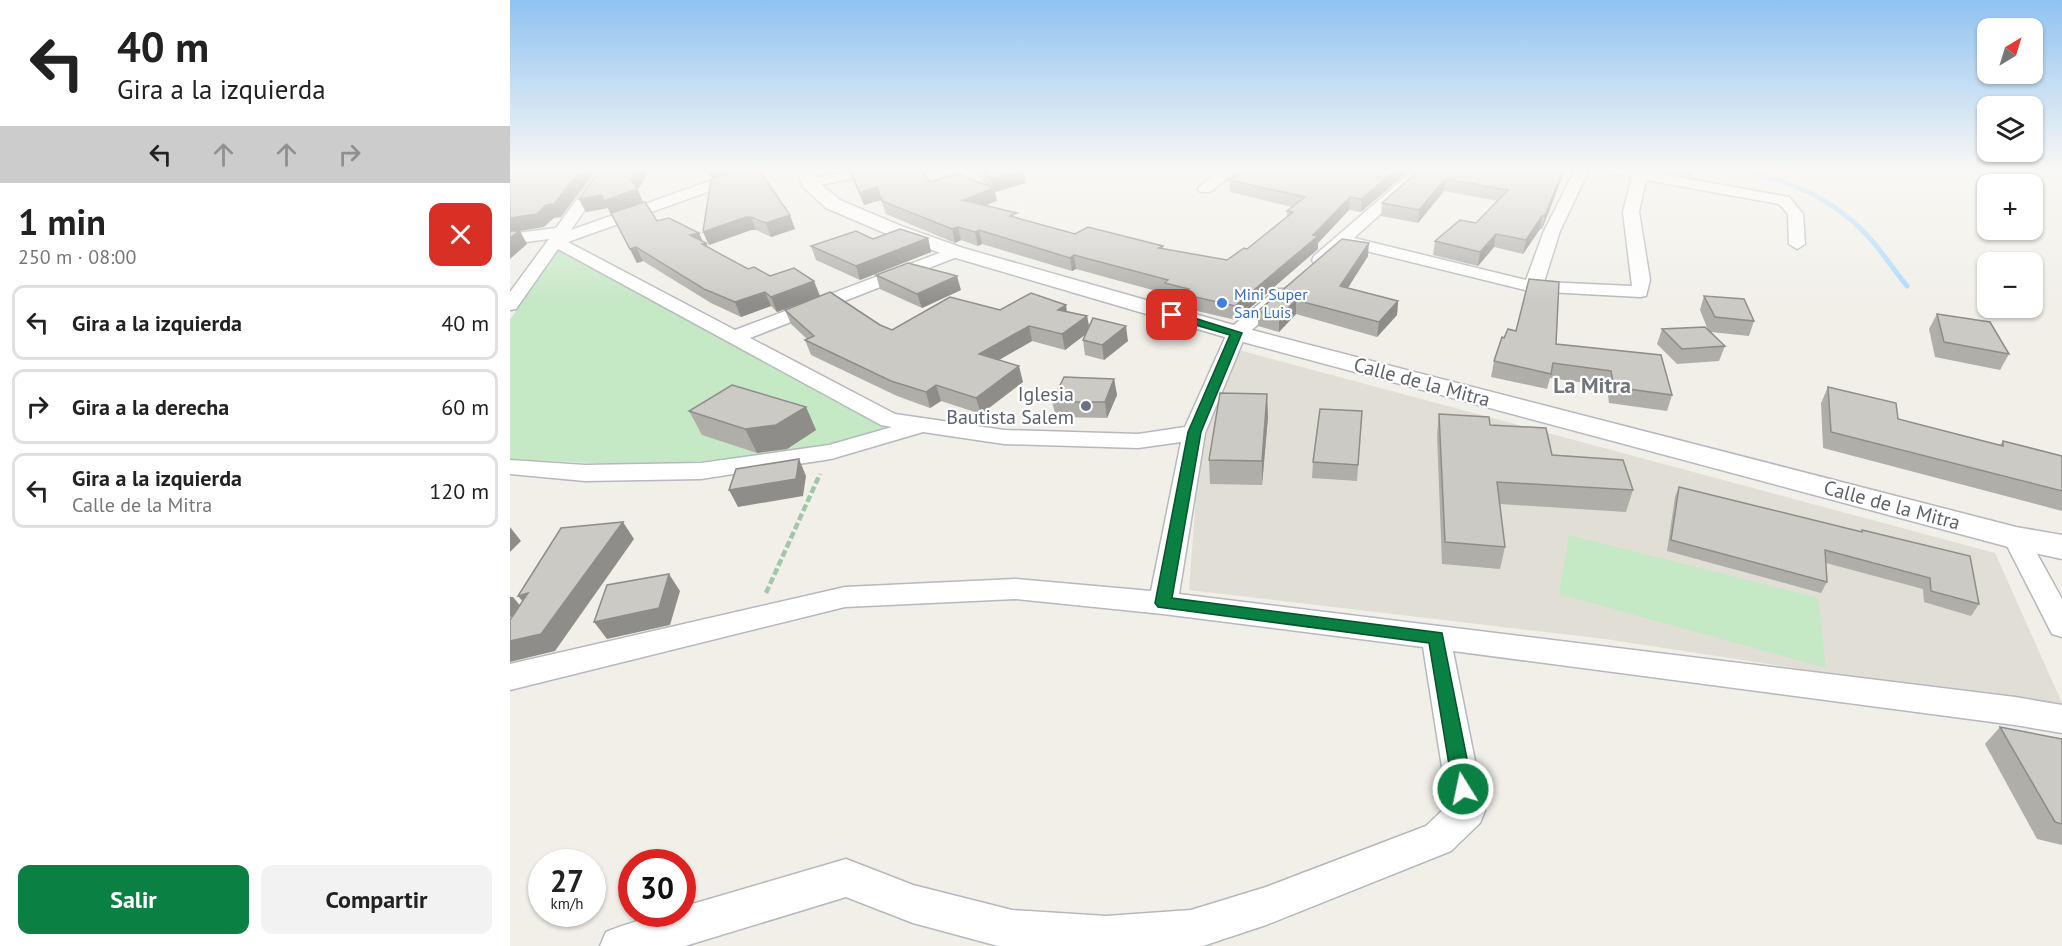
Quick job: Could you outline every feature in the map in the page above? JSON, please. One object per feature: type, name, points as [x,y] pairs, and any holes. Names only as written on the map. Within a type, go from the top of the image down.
[{"type":"street","points":[[510,304],[574,214]]},
{"type":"street","points":[[510,239],[558,236],[623,214]]},
{"type":"street","name":"Calle de la Mitra","points":[[857,214],[956,252],[1236,333],[2016,538],[2062,547]]},
{"type":"street","points":[[1163,603],[1194,432],[1236,333],[1372,214]]},
{"type":"street","points":[[1529,286],[1535,282],[1552,231],[1560,214]]},
{"type":"street","points":[[1343,240],[1529,286],[1640,292],[1641,280],[1631,214]]},
{"type":"street","points":[[1797,214],[1797,244]]},
{"type":"street","points":[[558,236],[734,337],[889,420],[1004,437],[1137,441],[1194,432]]},
{"type":"street","points":[[734,337],[956,252]]},
{"type":"street","points":[[510,468],[585,473],[701,471],[831,452],[923,426]]},
{"type":"street","points":[[2016,538],[2062,626]]},
{"type":"street","points":[[510,677],[845,597],[1015,589],[1163,603],[2015,711],[2062,719]]},
{"type":"street","points":[[620,946],[846,878],[914,904],[1060,940],[1191,930],[1266,906],[1356,869],[1438,839],[1467,811],[1436,638]]},
{"type":"path","points":[[755,617],[831,452]]},
{"type":"shaded area","points":[[1235,349],[1995,553],[2062,703],[2062,709],[1605,639],[1189,590],[1200,444]]},
{"type":"green space","points":[[560,248],[892,429],[799,451],[654,466],[510,459],[510,320],[540,276],[537,276]]},
{"type":"green space","points":[[1569,535],[1818,598],[1826,668],[1559,594]]},
{"type":"building","points":[[510,214],[536,214],[510,218]]},
{"type":"building","points":[[612,214],[653,214],[657,221],[669,218],[699,233],[690,235],[706,243],[702,244],[748,269],[754,267],[770,276],[794,268],[814,281],[771,297],[765,292],[735,302],[704,289],[636,247],[630,249]]},
{"type":"building","points":[[706,214],[790,215],[766,223],[746,217],[703,232]]},
{"type":"building","points":[[915,214],[1014,214],[1010,216],[1075,234],[1088,227],[1163,246],[1159,248],[1227,260],[1244,248],[1247,249],[1290,214],[1333,214],[1313,235],[1318,236],[1235,306],[1182,294],[1189,289],[1165,283],[1168,280],[1074,255],[1070,258],[979,230],[975,232],[958,227],[952,229]]},
{"type":"building","points":[[1485,214],[1546,214],[1542,216],[1526,240],[1496,234],[1480,252],[1435,241],[1460,220],[1476,223]]},
{"type":"building","points":[[900,229],[928,238],[856,266],[811,246],[856,231],[873,239]]},
{"type":"building","points":[[510,231],[519,231],[510,238]]},
{"type":"building","points":[[1342,239],[1369,243],[1340,286],[1398,301],[1379,322],[1296,300],[1279,317],[1258,311]]},
{"type":"building","points":[[908,263],[957,276],[917,294],[876,275]]},
{"type":"building","points":[[1529,279],[1559,282],[1556,344],[1661,355],[1672,395],[1614,387],[1611,371],[1553,363],[1551,374],[1494,361],[1502,337],[1504,338],[1508,329],[1516,331]]},
{"type":"building","points":[[830,292],[880,325],[892,330],[950,297],[1000,310],[1031,293],[1066,305],[1058,310],[1087,316],[1062,334],[1029,326],[979,354],[1019,366],[976,398],[936,385],[926,392],[891,381],[805,340],[814,336],[785,310]]},
{"type":"building","points":[[1704,296],[1744,299],[1754,321],[1715,317]]},
{"type":"building","points":[[1937,314],[1990,322],[2009,354],[1944,342]]},
{"type":"building","points":[[1093,318],[1126,326],[1102,345],[1083,340]]},
{"type":"building","points":[[1705,327],[1725,346],[1682,349],[1662,329]]},
{"type":"building","points":[[1064,377],[1114,379],[1105,402],[1052,402]]},
{"type":"building","points":[[732,385],[806,407],[776,425],[745,429],[689,411]]},
{"type":"building","points":[[1828,387],[1896,403],[1898,419],[2003,446],[2003,441],[2062,456],[2062,491],[1831,432]]},
{"type":"building","points":[[1220,393],[1267,394],[1262,461],[1209,460]]},
{"type":"building","points":[[1320,409],[1362,411],[1358,465],[1313,462]]},
{"type":"building","points":[[1439,414],[1489,417],[1490,425],[1546,428],[1552,455],[1623,460],[1633,490],[1497,482],[1505,547],[1445,542]]},
{"type":"building","points":[[799,459],[796,479],[729,490],[736,469]]},
{"type":"building","points":[[1679,487],[1970,556],[1979,604],[1931,591],[1930,578],[1825,550],[1827,582],[1671,540]]},
{"type":"building","points":[[623,522],[541,634],[510,641],[510,620],[528,593],[518,596],[561,528]]},
{"type":"building","points":[[669,574],[659,608],[594,622],[607,585]]},
{"type":"building","points":[[2000,727],[2062,739],[2062,824],[2055,822]]},
{"type":"waterway","points":[[1844,214],[1870,238],[1907,286]]},
{"type":"place","name":"Mini Super San Luis","points":[[1222,303]]},
{"type":"place","name":"Iglesia Bautista Salem","points":[[1086,406]]},
{"type":"district","name":"La Mitra","points":[[1592,385]]},
{"type":"route","points":[[1172,315],[1236,333],[1194,432],[1163,603],[1436,638],[1463,789]]}]
